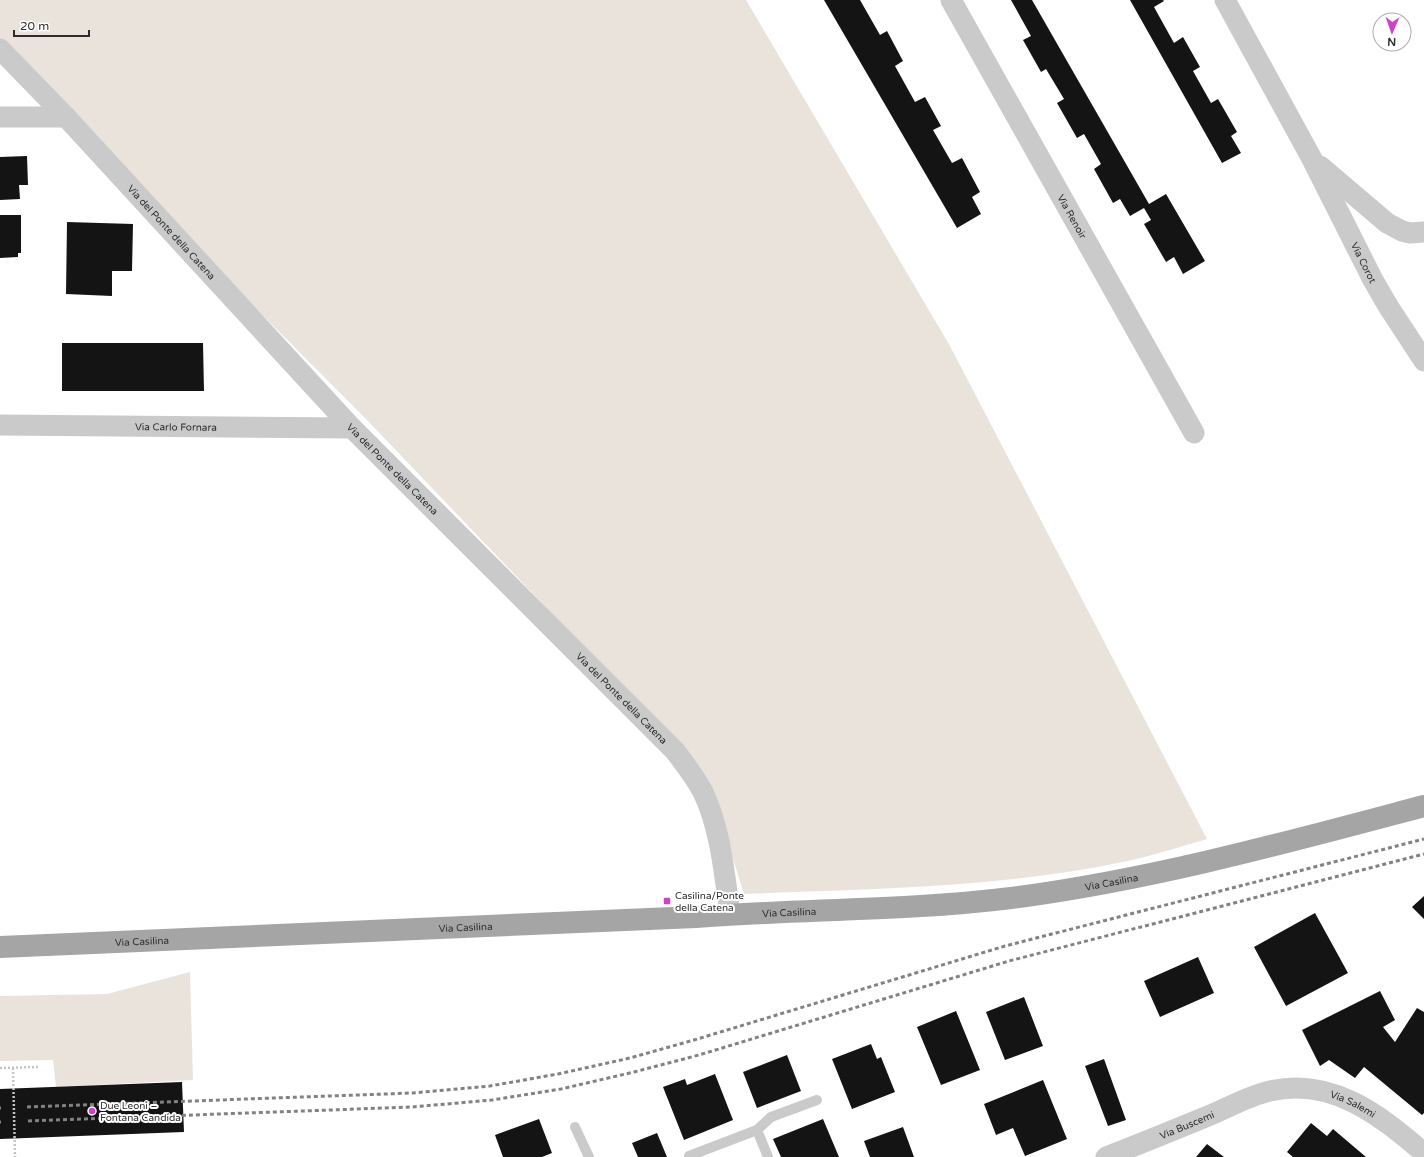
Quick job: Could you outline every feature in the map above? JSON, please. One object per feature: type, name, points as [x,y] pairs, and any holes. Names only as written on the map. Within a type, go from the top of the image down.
[{"type":"main road","name":"Via Casilina","points":[[0,948],[672,918],[938,904],[1034,895],[1131,878],[1206,861],[1424,806]]},
{"type":"street","name":"Via Renoir","points":[[951,0],[1194,433]]},
{"type":"street","name":"Via Corot","points":[[1225,0],[1312,159],[1373,280],[1424,361]]},
{"type":"street","name":"Via del Ponte della Catena","points":[[0,49],[66,118],[352,428],[668,744],[682,760],[696,779],[709,807],[719,842],[730,914]]},
{"type":"street","points":[[0,117],[66,118]]},
{"type":"street","name":"Via Corot","points":[[1312,159],[1387,223],[1402,231],[1410,233],[1424,232]]},
{"type":"street","name":"Via Carlo Fornara","points":[[0,425],[352,428]]},
{"type":"street","name":"Via Salemi","points":[[1268,1092],[1288,1088],[1308,1089],[1326,1092],[1347,1099],[1372,1112],[1400,1132],[1424,1153]]},
{"type":"street","name":"Via Buscemi","points":[[1106,1157],[1268,1092]]},
{"type":"lane","points":[[689,1156],[757,1130],[771,1117],[816,1100]]},
{"type":"lane","points":[[575,1127],[590,1157]]},
{"type":"lane","points":[[757,1130],[768,1157]]},
{"type":"path","points":[[0,1068],[38,1067]]},
{"type":"path","points":[[13,1068],[15,1157]]},
{"type":"shaded area","points":[[0,0],[746,0],[950,346],[1207,839],[1128,861],[1033,877],[937,886],[744,894],[722,824],[667,734],[368,421],[66,118],[0,49]]},
{"type":"shaded area","points":[[190,972],[193,1080],[56,1087],[53,1060],[0,1061],[0,996],[107,994]]},
{"type":"building","points":[[824,0],[860,0],[880,35],[887,31],[903,61],[895,66],[915,102],[925,97],[941,126],[933,130],[952,163],[962,158],[980,192],[972,197],[981,214],[957,228]]},
{"type":"building","points":[[1011,0],[1032,0],[1149,204],[1166,194],[1205,261],[1183,274],[1174,257],[1166,262],[1144,224],[1151,220],[1144,208],[1130,216],[1120,199],[1113,203],[1094,169],[1101,164],[1084,134],[1077,138],[1057,103],[1064,99],[1046,69],[1041,72],[1023,40],[1031,36]]},
{"type":"building","points":[[1130,0],[1164,1],[1154,7],[1174,43],[1183,37],[1200,67],[1193,71],[1211,103],[1218,99],[1237,132],[1231,136],[1241,153],[1222,163]]},
{"type":"building","points":[[27,156],[28,185],[19,185],[20,199],[0,200],[0,157]]},
{"type":"building","points":[[0,215],[21,215],[21,253],[18,253],[18,257],[0,258]]},
{"type":"building","points":[[67,222],[133,224],[132,271],[112,271],[112,296],[66,294]]},
{"type":"building","points":[[62,343],[203,343],[204,391],[62,391]]},
{"type":"building","points":[[1424,896],[1424,919],[1412,907]]},
{"type":"building","points":[[1315,913],[1348,973],[1286,1006],[1254,947]]},
{"type":"building","points":[[1198,957],[1214,993],[1160,1017],[1144,981]]},
{"type":"building","points":[[1380,991],[1395,1020],[1383,1027],[1395,1042],[1417,1008],[1424,1012],[1424,1113],[1422,1115],[1364,1067],[1355,1078],[1329,1060],[1320,1066],[1302,1030]]},
{"type":"building","points":[[1024,997],[1043,1046],[1005,1060],[986,1012]]},
{"type":"building","points":[[956,1011],[980,1070],[941,1085],[917,1027]]},
{"type":"building","points":[[871,1044],[877,1059],[881,1057],[895,1092],[852,1109],[832,1059]]},
{"type":"building","points":[[787,1055],[801,1091],[757,1108],[743,1072]]},
{"type":"building","points":[[1104,1059],[1126,1120],[1108,1126],[1085,1066]]},
{"type":"building","points":[[715,1074],[733,1120],[684,1140],[663,1087],[685,1079],[687,1085]]},
{"type":"building","points":[[1043,1080],[1067,1139],[1025,1156],[1013,1128],[996,1135],[984,1104]]},
{"type":"building","name":"Due Leoni – Fontana Candida","points":[[182,1082],[184,1132],[0,1139],[0,1089]]},
{"type":"building","points":[[539,1119],[552,1153],[542,1157],[503,1157],[495,1135]]},
{"type":"building","points":[[823,1119],[839,1157],[781,1157],[773,1139]]},
{"type":"building","points":[[1311,1123],[1327,1136],[1333,1129],[1366,1157],[1293,1157],[1287,1152]]},
{"type":"building","points":[[903,1127],[914,1157],[870,1157],[864,1141]]},
{"type":"building","points":[[657,1133],[667,1157],[638,1157],[632,1143]]},
{"type":"building","points":[[1207,1144],[1224,1157],[1196,1157]]},
{"type":"railway","points":[[27,1107],[412,1093],[490,1086],[558,1074],[630,1058],[694,1040],[1005,946],[1424,839]]},
{"type":"railway","points":[[28,1121],[412,1107],[492,1100],[561,1089],[699,1055],[1009,961],[1424,854]]},
{"type":"place","name":"Casilina/Ponte della Catena","points":[[667,901]]},
{"type":"place","name":"Due Leoni – Fontana Candida","points":[[92,1111]]}]
